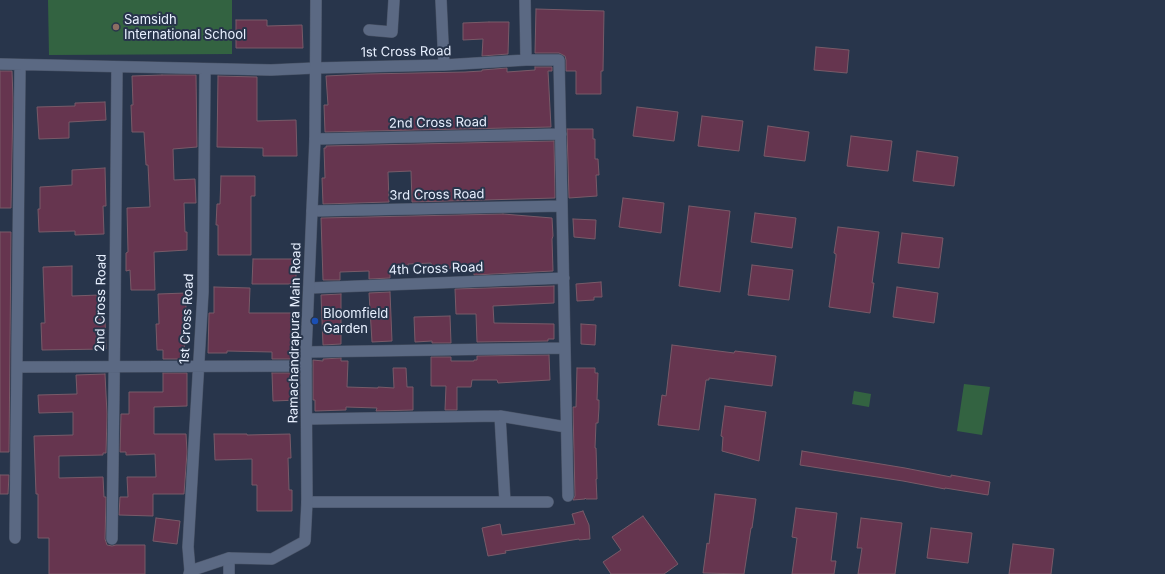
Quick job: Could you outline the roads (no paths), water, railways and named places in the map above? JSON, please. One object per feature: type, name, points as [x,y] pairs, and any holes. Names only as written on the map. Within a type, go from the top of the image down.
[{"type":"street","name":"Ramachandrapura Main Road","points":[[189,572],[229,558],[272,559],[305,541],[308,502],[306,352],[315,139],[316,0]]},
{"type":"street","points":[[369,30],[392,32],[394,0]]},
{"type":"street","points":[[441,0],[444,65]]},
{"type":"street","points":[[525,0],[526,60]]},
{"type":"street","name":"1st Cross Road","points":[[0,64],[271,70],[559,60],[561,134]]},
{"type":"street","points":[[15,538],[20,65]]},
{"type":"street","name":"2nd Cross Road","points":[[112,539],[116,67]]},
{"type":"street","name":"1st Cross Road","points":[[189,572],[188,547],[203,292],[205,69]]},
{"type":"street","points":[[561,134],[568,496]]},
{"type":"street","name":"2nd Cross Road","points":[[315,139],[561,134]]},
{"type":"street","name":"3rd Cross Road","points":[[312,211],[562,206]]},
{"type":"street","name":"4th Cross Road","points":[[309,288],[564,278]]},
{"type":"street","points":[[306,352],[565,348]]},
{"type":"street","points":[[17,367],[306,366]]},
{"type":"street","points":[[307,419],[500,416],[566,427]]},
{"type":"street","points":[[500,416],[505,502]]},
{"type":"street","points":[[308,502],[548,502]]},
{"type":"street","points":[[229,558],[229,574]]},
{"type":"place","name":"Samsidh International School","points":[[116,27]]},
{"type":"place","name":"Bloomfield Garden","points":[[315,321]]}]
